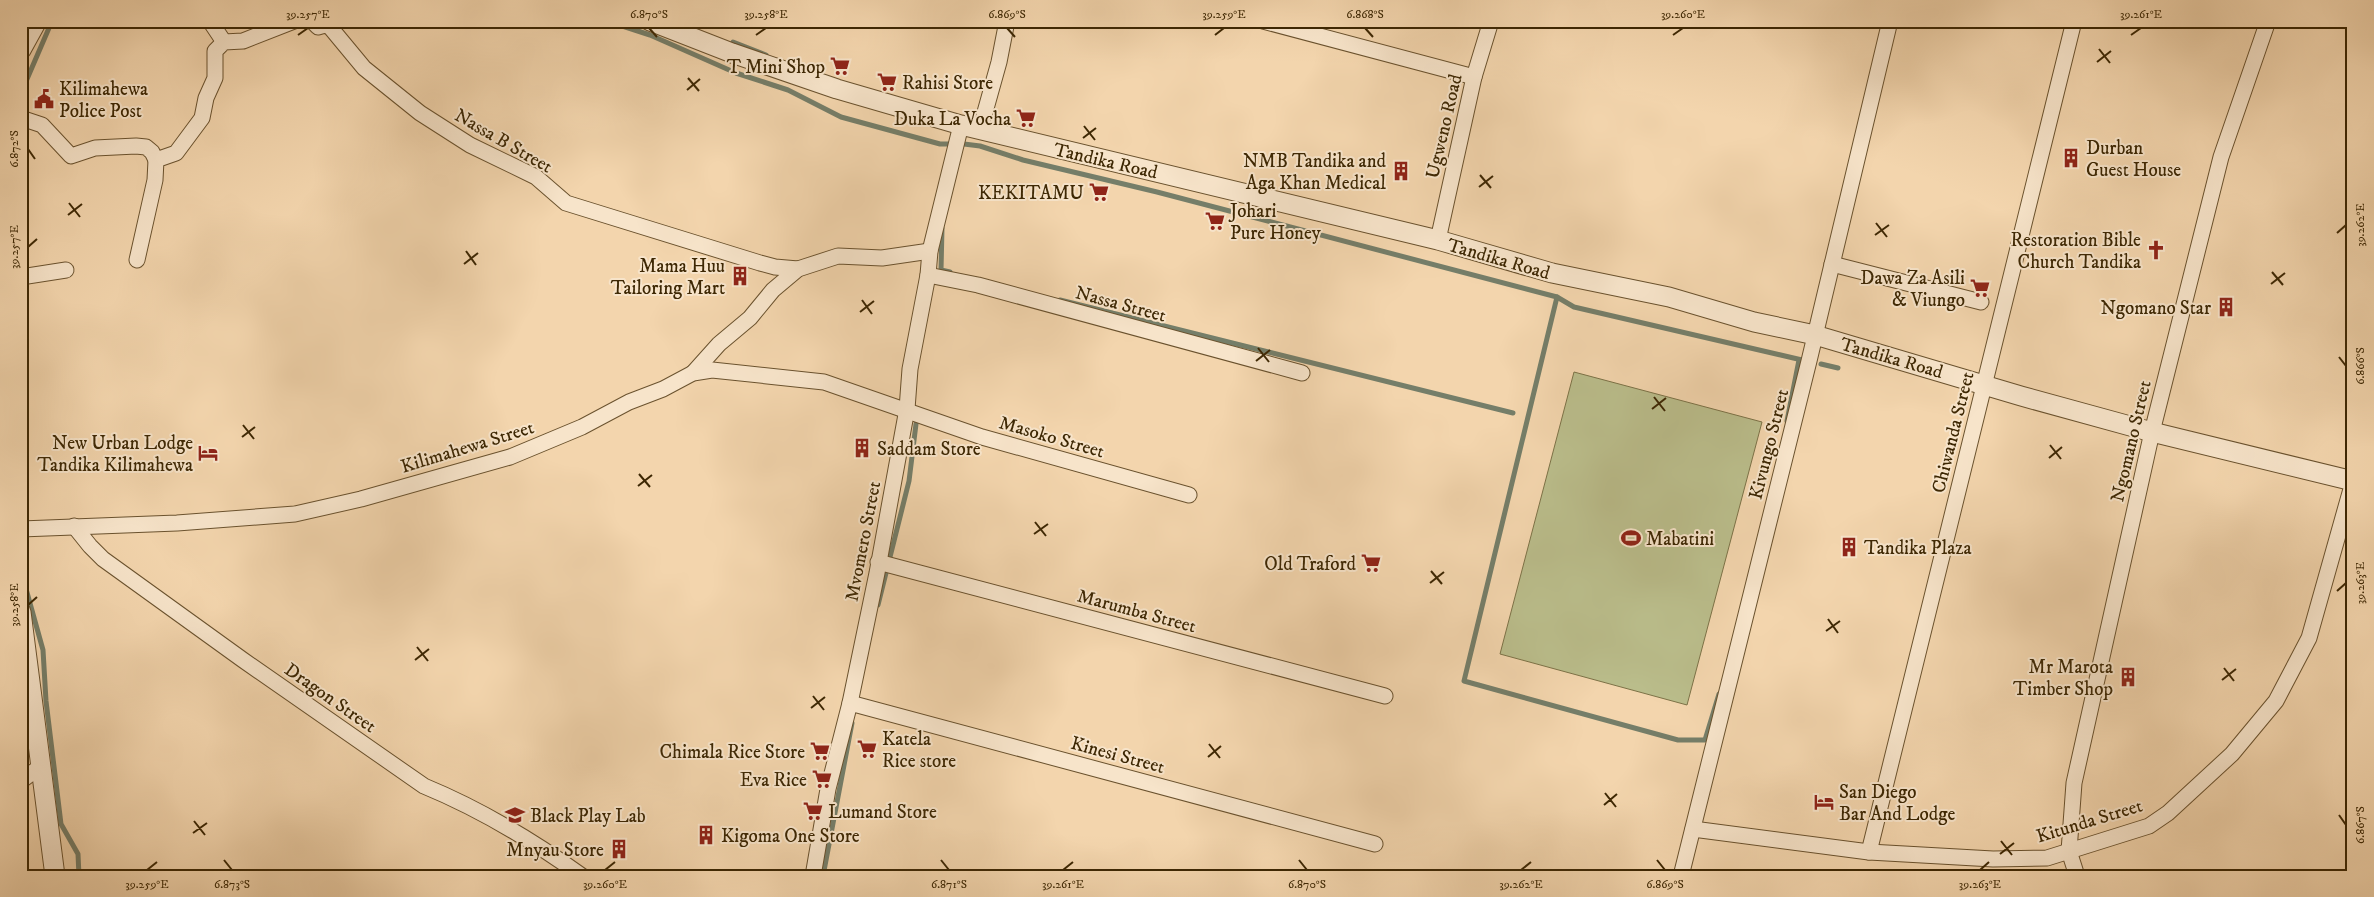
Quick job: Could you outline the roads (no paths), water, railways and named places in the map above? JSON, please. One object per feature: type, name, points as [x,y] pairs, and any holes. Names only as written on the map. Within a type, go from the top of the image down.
[{"type":"street","points":[[21,50],[37,21]]},
{"type":"street","points":[[210,21],[224,42]]},
{"type":"street","points":[[156,160],[176,153],[202,118],[206,98],[215,78],[215,51],[224,42],[242,42],[294,21]]},
{"type":"street","name":"Nassa B Street","points":[[312,21],[318,27],[325,25],[334,30],[364,68],[420,113],[470,145],[536,177],[566,203],[760,263],[775,267],[798,268]]},
{"type":"street","name":"Tandika Road","points":[[650,21],[732,53],[837,89],[961,125],[1438,240],[1552,274],[1669,298],[1754,322],[1815,335],[2021,396],[2152,432],[2353,482]]},
{"type":"street","points":[[980,130],[999,62],[1007,21]]},
{"type":"street","points":[[1263,21],[1474,77]]},
{"type":"street","name":"Ugweno Road","points":[[1438,240],[1474,77],[1491,21]]},
{"type":"street","name":"Kivungo Street","points":[[1681,876],[1815,335],[1890,21]]},
{"type":"street","name":"Chiwanda Street","points":[[1870,852],[2074,21]]},
{"type":"street","name":"Ngomano Street","points":[[2077,876],[2069,851],[2074,784],[2152,432],[2221,157],[2268,21]]},
{"type":"street","points":[[21,118],[42,125],[71,156],[95,148],[136,146],[146,147],[152,152],[156,160],[155,180],[137,260]]},
{"type":"street","name":"Mvomero Street","points":[[813,876],[828,789],[850,703],[878,562],[906,410],[910,369],[928,275],[930,250],[961,125]]},
{"type":"street","points":[[693,373],[718,344],[750,318],[774,290],[798,268],[838,256],[882,258],[930,250]]},
{"type":"street","points":[[1832,264],[1981,302]]},
{"type":"street","points":[[21,277],[66,270]]},
{"type":"street","name":"Nassa Street","points":[[928,275],[978,285],[1302,374]]},
{"type":"street","name":"Kilimahewa Street","points":[[21,529],[177,523],[295,514],[360,499],[510,457],[582,428],[629,402],[663,389],[693,373],[712,370],[824,382],[906,410]]},
{"type":"street","name":"Masoko Street","points":[[906,410],[982,437],[1189,495]]},
{"type":"street","name":"Kitunda Street","points":[[1693,829],[1870,852],[1993,859],[2047,858],[2149,826],[2168,814],[2232,754],[2276,701],[2309,638],[2353,482]]},
{"type":"street","name":"Dragon Street","points":[[74,526],[90,546],[103,558],[243,660],[424,786],[456,799],[558,859],[582,876]]},
{"type":"street","name":"Marumba Street","points":[[878,562],[1385,696]]},
{"type":"street","points":[[21,612],[26,673],[41,766],[55,876]]},
{"type":"street","name":"Kinesi Street","points":[[850,703],[1376,844]]},
{"type":"street","points":[[21,781],[41,766]]},
{"type":"waterway","points":[[21,30],[25,21]]},
{"type":"waterway","points":[[21,93],[52,21]]},
{"type":"waterway","points":[[607,21],[650,35],[736,73],[788,90],[841,117],[940,144],[980,146],[1023,160],[1157,192],[1557,297],[1574,307],[1802,360]]},
{"type":"waterway","points":[[733,42],[766,55]]},
{"type":"waterway","points":[[942,228],[941,270],[950,272]]},
{"type":"waterway","points":[[1557,297],[1464,681],[1678,740],[1705,740],[1719,694]]},
{"type":"waterway","points":[[1060,300],[1513,413]]},
{"type":"waterway","points":[[1787,421],[1799,360]]},
{"type":"waterway","points":[[1821,364],[1838,368]]},
{"type":"waterway","points":[[878,605],[909,481],[916,424]]},
{"type":"waterway","points":[[21,514],[24,529],[21,538]]},
{"type":"waterway","points":[[21,571],[43,650],[46,701],[61,824],[78,854],[79,876]]},
{"type":"waterway","points":[[823,876],[852,723]]},
{"type":"place","name":"T Mini Shop","points":[[840,66]]},
{"type":"place","name":"Rahisi Store","points":[[887,82]]},
{"type":"place","name":"Kilimahewa Police Post","points":[[44,99]]},
{"type":"place","name":"Duka La Vocha","points":[[1026,118]]},
{"type":"place","name":"Durban Guest House","points":[[2071,158]]},
{"type":"place","name":"NMB Tandika and Aga Khan Medical","points":[[1401,171]]},
{"type":"place","name":"KEKITAMU","points":[[1099,192]]},
{"type":"place","name":"Johari Pure Honey","points":[[1215,221]]},
{"type":"place","name":"Restoration Bible Church Tandika","points":[[2156,250]]},
{"type":"place","name":"Mama Huu Tailoring Mart","points":[[740,276]]},
{"type":"place","name":"Dawa Za Asili & Viungo","points":[[1980,288]]},
{"type":"place","name":"Ngomano Star","points":[[2226,307]]},
{"type":"place","name":"Saddam Store","points":[[862,448]]},
{"type":"place","name":"New Urban Lodge Tandika Kilimahewa","points":[[208,453]]},
{"type":"place","name":"Mabatini","points":[[1631,538]]},
{"type":"place","name":"Tandika Plaza","points":[[1849,547]]},
{"type":"place","name":"Old Traford","points":[[1371,563]]},
{"type":"place","name":"Mr Marota Timber Shop","points":[[2128,677]]},
{"type":"place","name":"Katela Rice store","points":[[867,749]]},
{"type":"place","name":"Chimala Rice Store","points":[[820,751]]},
{"type":"place","name":"Eva Rice","points":[[822,779]]},
{"type":"place","name":"San Diego Bar And Lodge","points":[[1824,802]]},
{"type":"place","name":"Lumand Store","points":[[813,811]]},
{"type":"place","name":"Black Play Lab","points":[[515,815]]},
{"type":"place","name":"Kigoma One Store","points":[[706,835]]},
{"type":"place","name":"Mnyau Store","points":[[619,849]]}]
